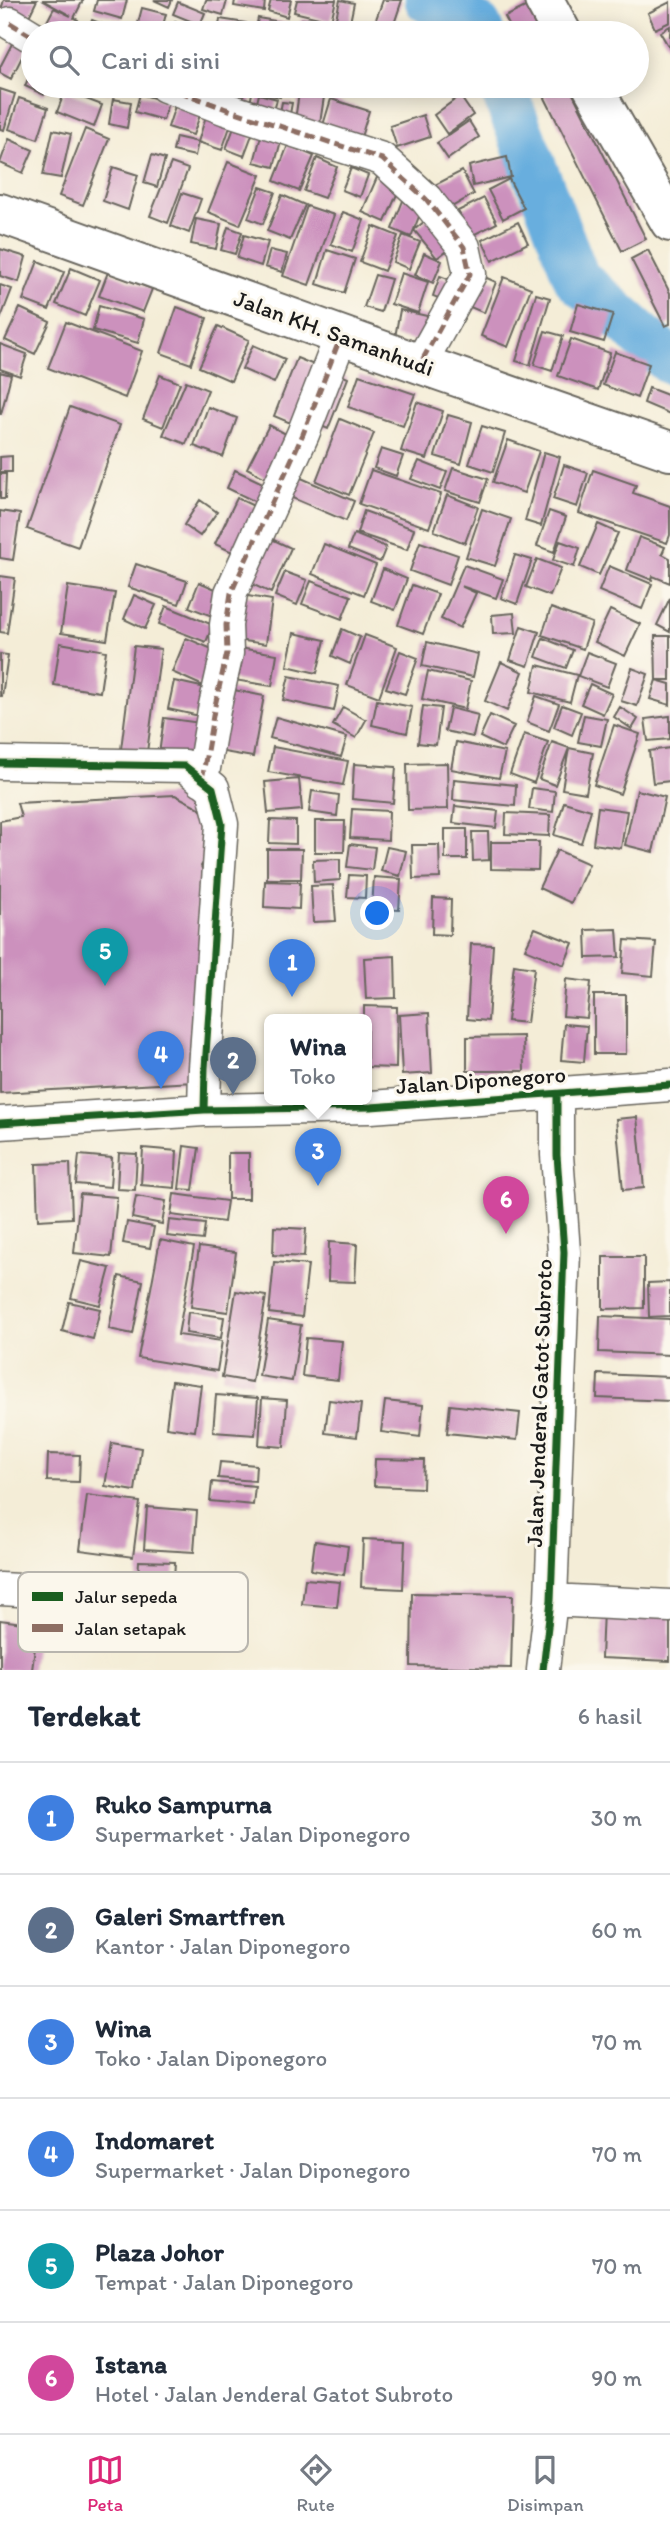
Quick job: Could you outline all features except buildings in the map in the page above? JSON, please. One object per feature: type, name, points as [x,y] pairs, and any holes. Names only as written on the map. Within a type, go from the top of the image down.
[{"type":"main road","points":[[544,0],[555,21]]},
{"type":"main road","points":[[599,98],[670,222]]},
{"type":"main road","name":"Jalan KH. Samanhudi","points":[[0,213],[670,451]]},
{"type":"street","points":[[196,98],[382,159],[426,199],[464,247],[470,274],[420,364]]},
{"type":"street","points":[[202,780],[227,653],[226,625],[231,593],[303,434],[341,336]]},
{"type":"street","points":[[0,763],[185,766],[213,788],[222,824],[204,1110]]},
{"type":"street","name":"Jalan Diponegoro","points":[[0,1123],[204,1110],[371,1107],[670,1085]]},
{"type":"street","name":"Jalan Jenderal Gatot Subroto","points":[[543,1670],[551,1600],[564,1252],[557,1155],[557,1094]]},
{"type":"street","points":[[0,1589],[18,1590]]},
{"type":"street","points":[[551,1600],[670,1606]]},
{"type":"waterway","points":[[428,0],[468,21]]},
{"type":"waterway","points":[[507,98],[577,279],[670,361]]},
{"type":"marked path","points":[[10,23],[21,30]]},
{"type":"marked path","points":[[197,98],[382,159],[426,199],[464,247],[470,274],[420,364]]},
{"type":"marked path","points":[[202,780],[227,653],[226,625],[231,593],[303,434],[341,336]]},
{"type":"cycle path","points":[[0,763],[185,766],[213,788],[222,824],[204,1110]]},
{"type":"cycle path","points":[[0,1123],[204,1110],[371,1107],[670,1085]]},
{"type":"cycle path","points":[[543,1670],[551,1600],[564,1252],[557,1155],[557,1094]]},
{"type":"place","name":"Plaza Johor","points":[[105,986]]},
{"type":"place","name":"Ruko Sampurna","points":[[292,997]]},
{"type":"place","name":"Indomaret","points":[[161,1089]]},
{"type":"place","name":"Galeri Smartfren","points":[[233,1095]]},
{"type":"place","name":"Wina","points":[[318,1186]]},
{"type":"place","name":"Istana","points":[[506,1234]]}]
